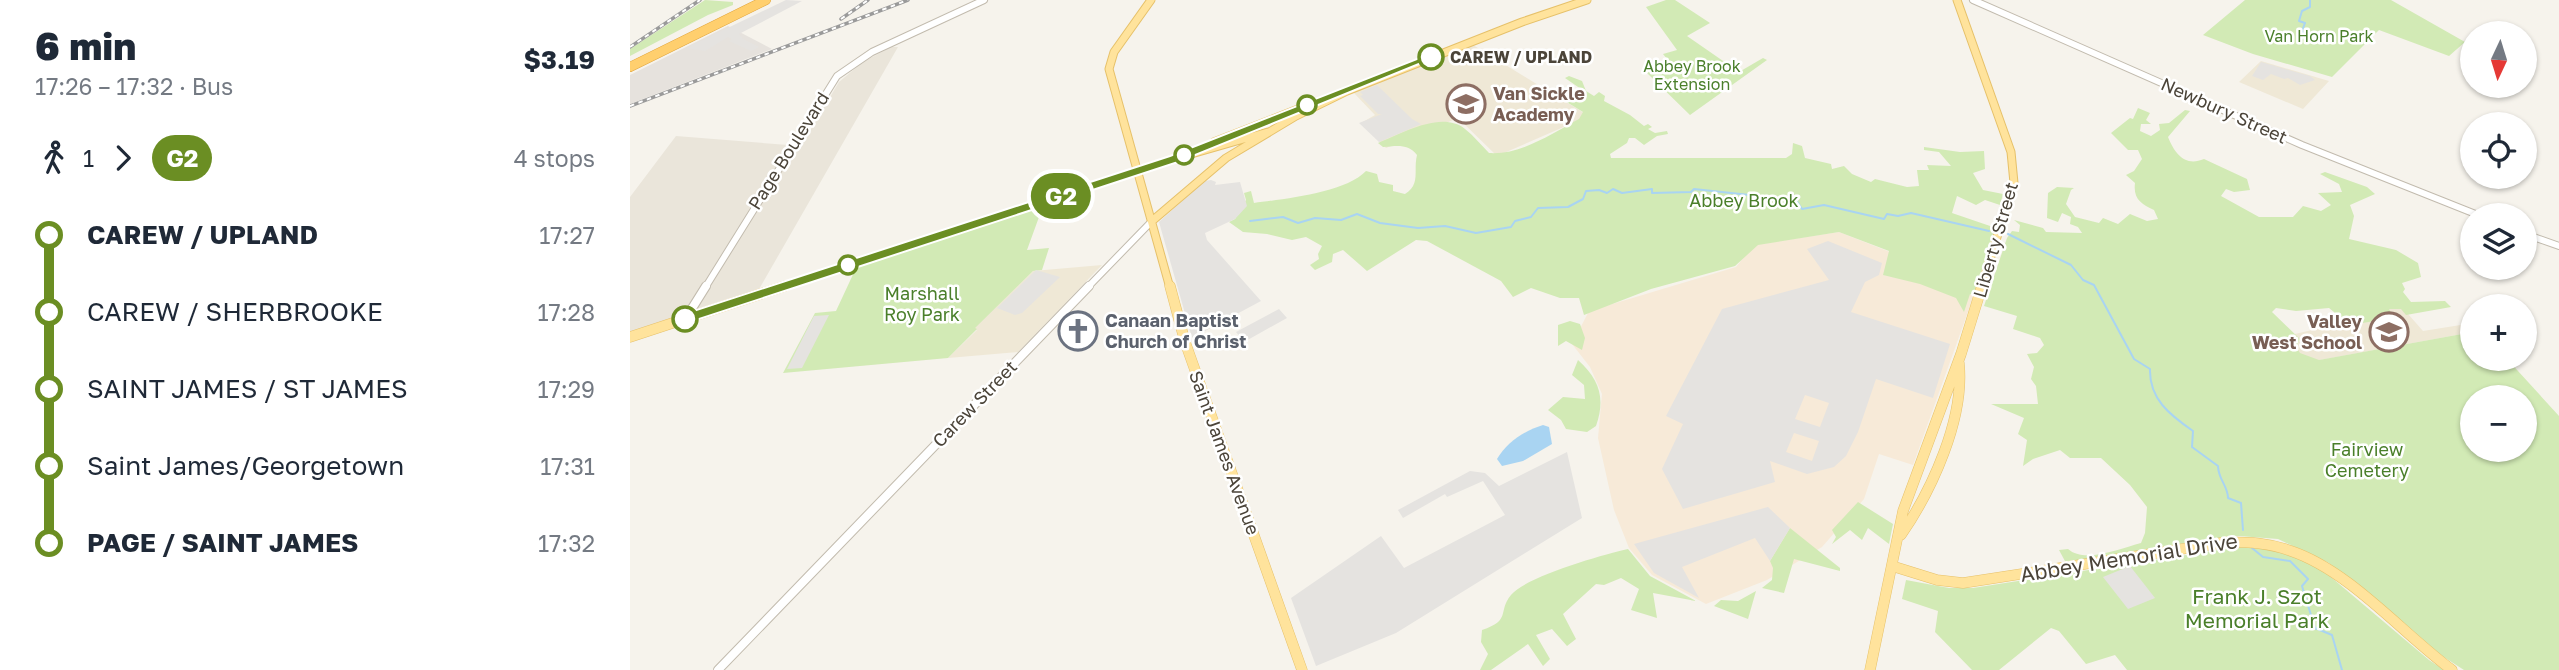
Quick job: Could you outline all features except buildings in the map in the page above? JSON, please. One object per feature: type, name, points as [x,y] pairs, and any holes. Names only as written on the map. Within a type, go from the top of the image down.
[{"type":"highway","points":[[630,60],[753,0]]},
{"type":"highway","points":[[630,66],[766,0]]},
{"type":"main road","name":"Saint James Avenue","points":[[1151,0],[1114,52],[1109,65],[1193,366],[1303,670]]},
{"type":"main road","name":"Carew Street","points":[[1152,221],[1262,123],[1522,22],[1587,0]]},
{"type":"main road","name":"Liberty Street","points":[[1900,537],[1908,495],[1959,361],[2015,179],[2011,152],[1957,0]]},
{"type":"main road","name":"Carew Street","points":[[1242,141],[1268,132],[1339,95]]},
{"type":"main road","points":[[1262,123],[1271,126],[1268,132]]},
{"type":"main road","points":[[630,337],[1174,159],[1242,141]]},
{"type":"main road","name":"Liberty Street","points":[[1900,537],[1917,512],[1961,395],[1959,361]]},
{"type":"main road","points":[[1870,670],[1900,537]]},
{"type":"main road","name":"Abbey Memorial Drive","points":[[1892,566],[1937,580],[1963,583],[2227,542],[2270,542],[2301,552],[2324,566],[2419,646],[2452,670]]},
{"type":"street","name":"Page Boulevard","points":[[685,319],[837,76],[872,52],[984,0]]},
{"type":"street","name":"Newbury Street","points":[[1973,0],[2302,145],[2460,208]]},
{"type":"street","name":"Carew Street","points":[[718,670],[1152,221]]},
{"type":"street","points":[[2537,238],[2559,246]]},
{"type":"shaded area","points":[[786,0],[802,1],[739,34],[759,47],[751,51],[729,41],[732,39],[728,37],[705,51],[686,48]]},
{"type":"shaded area","points":[[728,26],[772,49],[630,104],[630,75]]},
{"type":"shaded area","name":"Van Sickle Academy","points":[[1473,45],[1589,116],[1497,156],[1458,118],[1386,148],[1361,123],[1375,115],[1353,92]]},
{"type":"shaded area","points":[[892,47],[898,47],[758,291],[630,333],[630,197],[676,136],[801,146],[839,82],[864,61]]},
{"type":"shaded area","points":[[2261,61],[2329,81],[2303,109],[2239,82]]},
{"type":"shaded area","points":[[2261,62],[2310,76],[2315,80],[2300,85],[2288,78],[2271,74],[2263,80],[2252,76]]},
{"type":"shaded area","points":[[1377,85],[1412,119],[1421,124],[1379,142],[1359,123],[1382,114],[1378,114],[1360,96],[1363,95],[1360,92]]},
{"type":"shaded area","points":[[1204,181],[1216,182],[1215,185],[1240,182],[1247,206],[1235,219],[1205,233],[1207,240],[1261,301],[1192,338],[1159,222]]},
{"type":"shaded area","points":[[1839,232],[1890,252],[1884,275],[1974,295],[1913,465],[1879,454],[1864,499],[1822,547],[1767,580],[1706,604],[1652,575],[1629,548],[1614,510],[1598,438],[1602,394],[1590,367],[1572,344],[1589,311],[1736,267],[1754,245]]},
{"type":"shaded area","points":[[1828,241],[1882,263],[1879,275],[1865,282],[1851,312],[1950,344],[1933,398],[1876,379],[1858,432],[1846,456],[1834,467],[1807,474],[1770,461],[1775,482],[1683,509],[1662,469],[1683,424],[1666,416],[1722,309],[1829,280],[1807,249]],"holes":[[[1805,395],[1829,403],[1820,427],[1795,419]],[[1794,433],[1819,441],[1812,461],[1786,452]]]},
{"type":"shaded area","points":[[1102,265],[1018,352],[948,358],[977,330],[974,328],[1033,271]]},
{"type":"shaded area","points":[[1036,270],[1060,277],[1022,313],[1015,315],[997,308]]},
{"type":"shaded area","name":"Valley West School","points":[[2394,298],[2423,331],[2460,325],[2460,334],[2287,366],[2268,340],[2334,325]]},
{"type":"shaded area","points":[[1279,309],[1287,318],[1244,342],[1236,332]]},
{"type":"shaded area","points":[[829,315],[802,368],[787,369],[814,316]]},
{"type":"shaded area","points":[[1567,452],[1582,518],[1396,633],[1316,666],[1291,598],[1381,536],[1404,568],[1505,515],[1483,481],[1447,497],[1445,494],[1403,518],[1398,510],[1470,471],[1485,473],[1499,486]]},
{"type":"shaded area","points":[[1768,507],[1790,528],[1770,561],[1755,538],[1682,567],[1699,598],[1654,573],[1634,544]]},
{"type":"shaded area","points":[[2130,566],[2155,598],[2128,609],[2103,577]]},
{"type":"green space","points":[[705,0],[733,2],[733,5],[708,15],[630,56],[630,49]]},
{"type":"green space","name":"Abbey Brook Extension","points":[[1666,0],[1675,0],[1710,23],[1687,36],[1739,72],[1763,58],[1767,60],[1690,115],[1647,73],[1664,64],[1667,59],[1663,54],[1677,50],[1646,7]]},
{"type":"green space","name":"Van Horn Park","points":[[2245,0],[2391,0],[2460,39],[2460,46],[2449,56],[2379,30],[2332,77],[2253,54],[2203,35]]},
{"type":"green space","points":[[1569,76],[1582,81],[1586,91],[1594,96],[1599,92],[1605,96],[1604,101],[1644,126],[1648,124],[1652,127],[1648,129],[1655,133],[1667,131],[1668,134],[1657,136],[1644,145],[1635,138],[1629,138],[1627,143],[1610,154],[1611,158],[1786,158],[1792,154],[1793,143],[1802,146],[1805,158],[1831,164],[1832,169],[1844,166],[1852,174],[1871,182],[1875,179],[1907,187],[1919,186],[1917,170],[1929,170],[1927,165],[1951,166],[1939,152],[1924,150],[1924,147],[1960,152],[1984,151],[1985,169],[1973,173],[1983,190],[2003,194],[2000,205],[1985,200],[1976,205],[1957,196],[1952,213],[1993,227],[1974,295],[1970,294],[1964,312],[1956,298],[1920,284],[1883,275],[1889,251],[1839,232],[1758,245],[1735,266],[1651,289],[1584,315],[1579,298],[1560,298],[1531,288],[1513,297],[1501,281],[1427,241],[1416,240],[1367,271],[1343,250],[1333,254],[1332,262],[1315,270],[1310,265],[1319,259],[1322,246],[1306,237],[1292,240],[1243,232],[1229,222],[1235,219],[1246,200],[1244,193],[1251,191],[1254,203],[1297,197],[1344,185],[1366,171],[1377,174],[1379,182],[1393,185],[1393,191],[1405,194],[1415,181],[1417,155],[1406,147],[1383,147],[1378,143],[1422,125],[1445,122],[1455,124],[1465,129],[1489,153],[1513,151],[1536,142],[1579,119],[1583,112],[1560,98],[1581,89],[1565,78]]},
{"type":"green space","name":"Fairview Cemetery","points":[[2138,108],[2150,113],[2146,120],[2151,124],[2141,124],[2140,131],[2151,136],[2160,130],[2159,124],[2169,123],[2185,110],[2190,111],[2168,137],[2174,149],[2186,160],[2204,159],[2247,179],[2250,190],[2234,192],[2226,189],[2221,196],[2259,217],[2293,217],[2303,206],[2321,211],[2331,205],[2318,193],[2342,192],[2339,184],[2320,174],[2325,172],[2367,187],[2375,194],[2350,205],[2354,216],[2349,239],[2396,250],[2418,263],[2421,277],[2402,283],[2405,289],[2403,292],[2411,302],[2445,301],[2451,307],[2406,315],[2401,309],[2389,309],[2393,316],[2381,316],[2381,320],[2350,325],[2329,308],[2296,311],[2276,308],[2272,312],[2300,339],[2296,347],[2300,353],[2319,360],[2460,334],[2460,371],[2518,371],[2531,385],[2460,385],[2460,462],[2537,462],[2537,392],[2559,416],[2559,670],[2464,670],[2436,652],[2329,563],[2278,539],[2239,536],[2209,539],[2066,563],[2059,550],[2068,549],[2075,553],[2093,555],[2141,543],[2145,533],[2147,507],[2130,485],[2101,458],[2070,458],[2060,450],[2033,459],[2023,466],[2027,440],[2018,434],[2024,418],[1991,404],[2038,404],[2036,386],[2031,379],[2034,367],[2027,354],[2037,353],[2044,345],[2040,338],[2013,329],[2017,316],[1984,306],[2007,238],[2012,231],[2019,232],[2020,225],[2014,220],[2043,228],[2046,232],[2082,233],[2078,227],[2070,224],[2071,217],[2062,213],[2058,222],[2047,218],[2048,193],[2057,187],[2074,188],[2066,204],[2075,217],[2099,223],[2103,218],[2118,224],[2130,214],[2147,221],[2158,219],[2154,210],[2139,200],[2135,193],[2135,183],[2126,175],[2134,171],[2142,159],[2138,150],[2128,150],[2111,133],[2130,118],[2133,119]]},
{"type":"green space","name":"Marshall Roy Park","points":[[1043,206],[1027,250],[1049,248],[1042,270],[1033,271],[948,358],[783,373],[815,313],[836,311],[856,268]]},
{"type":"green space","points":[[1570,321],[1580,324],[1585,338],[1582,350],[1566,341],[1558,346],[1558,325]]},
{"type":"green space","points":[[1578,360],[1596,382],[1600,398],[1596,426],[1587,432],[1566,429],[1561,420],[1548,410],[1563,397],[1585,399],[1584,385],[1572,375]]},
{"type":"green space","points":[[1858,502],[1893,524],[1889,544],[1868,528],[1862,540],[1850,530],[1832,544],[1836,537],[1832,530]]},
{"type":"green space","points":[[1790,528],[1840,568],[1840,571],[1794,559],[1784,593],[1762,588],[1772,580],[1773,568],[1770,561]]},
{"type":"green space","name":"Frank J. Szot Memorial Park","points":[[2238,547],[2267,547],[2319,567],[2444,670],[2127,670],[2115,655],[2086,664],[2059,631],[2051,628],[1999,670],[1972,670],[1935,632],[1938,611],[1902,599],[1906,580],[1949,588],[1973,588]]},
{"type":"green space","points":[[1628,549],[1650,576],[1696,601],[1653,593],[1657,618],[1631,610],[1639,589],[1621,578],[1604,585],[1596,584],[1563,614],[1576,639],[1567,646],[1552,629],[1536,635],[1550,659],[1543,666],[1528,644],[1491,670],[1480,670],[1488,654],[1481,642],[1482,630],[1501,619],[1511,595],[1532,581],[1566,567]]},
{"type":"green space","points":[[1756,591],[1748,619],[1714,606],[1721,600],[1738,601]]},
{"type":"water","points":[[1543,425],[1549,427],[1552,444],[1523,461],[1502,466],[1497,459],[1511,442],[1529,430]]},
{"type":"waterway","points":[[2298,40],[2305,37],[2302,31],[2305,23],[2299,21],[2302,11],[2310,7],[2310,0]]},
{"type":"waterway","name":"Abbey Brook","points":[[1250,221],[1283,217],[1298,223],[1315,218],[1341,220],[1357,214],[1380,223],[1418,228],[1445,226],[1476,233],[1511,227],[1515,221],[1531,217],[1538,208],[1568,207],[1583,199],[1586,191],[1599,190],[1607,193],[1613,189],[1622,193],[1652,189],[1652,193],[1691,192],[1694,189],[1796,200],[1802,209],[1824,205],[1884,219],[1887,214],[1898,216],[1911,213],[1989,231]]},
{"type":"waterway","name":"Abbey Brook","points":[[2008,234],[2071,265],[2083,280],[2094,285],[2134,359],[2150,369],[2157,398],[2176,419],[2193,431],[2192,447],[2218,466],[2228,498],[2241,503],[2243,530]]},
{"type":"waterway","name":"Abbey Brook","points":[[2252,548],[2263,557],[2290,561],[2308,579],[2302,586],[2315,628],[2332,635],[2342,670]]},
{"type":"railway","points":[[630,47],[700,0]]},
{"type":"railway","points":[[841,19],[868,0]]},
{"type":"railway","points":[[630,106],[908,0]]},
{"type":"bus line","name":"G2","points":[[685,319],[1174,159],[1431,57]]},
{"type":"place","name":"CAREW / UPLAND","points":[[1431,57]]},
{"type":"place","name":"Van Sickle Academy","points":[[1466,104]]},
{"type":"place","name":"Canaan Baptist Church of Christ","points":[[1078,331]]},
{"type":"place","name":"Valley West School","points":[[2389,332]]}]
